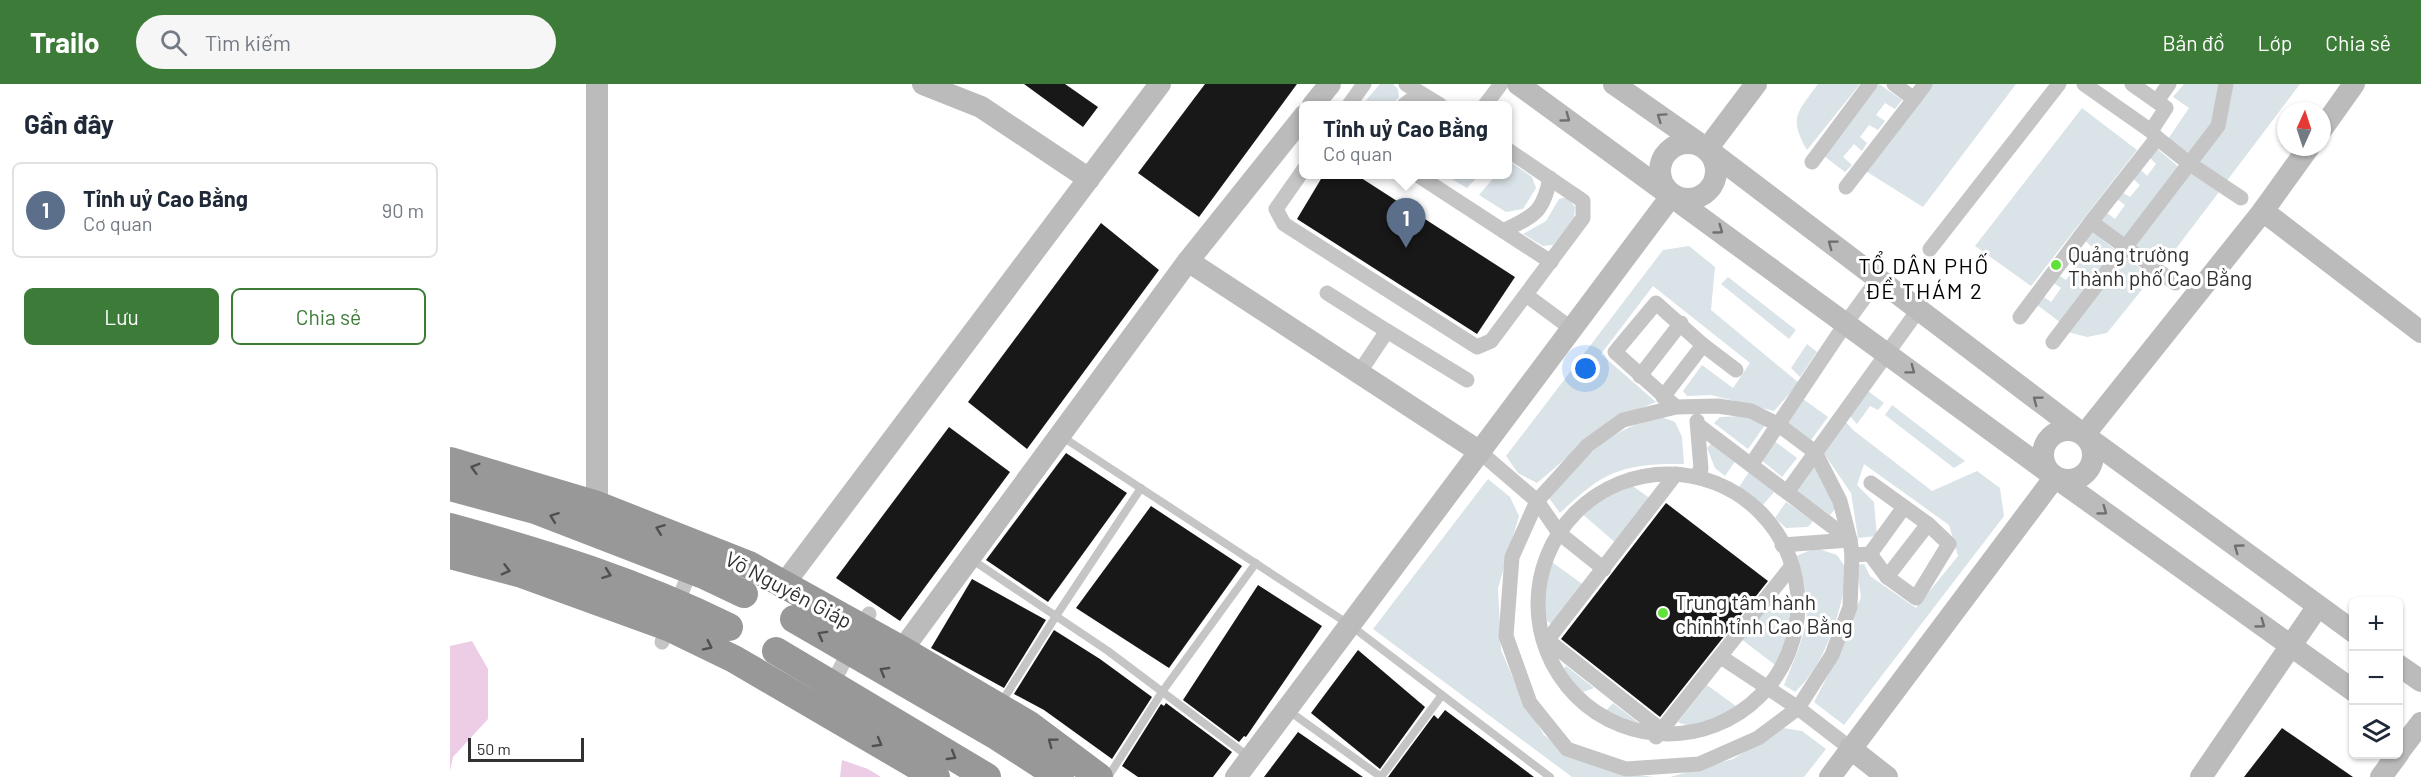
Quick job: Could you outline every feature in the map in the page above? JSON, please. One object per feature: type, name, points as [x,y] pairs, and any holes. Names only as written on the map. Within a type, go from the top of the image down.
[{"type":"highway","name":"Võ Nguyên Giáp","points":[[450,461],[592,518],[749,565],[781,589],[860,631],[902,650],[1028,724],[1099,777]]},
{"type":"highway","name":"Võ Nguyên Giáp","points":[[450,488],[535,510],[592,518]]},
{"type":"highway","points":[[450,527],[573,562],[669,624],[729,627],[742,656]]},
{"type":"highway","name":"Võ Nguyên Giáp","points":[[699,549],[744,594]]},
{"type":"highway","points":[[450,555],[522,574],[669,624],[742,656],[936,777]]},
{"type":"highway","name":"Võ Nguyên Giáp","points":[[729,627],[731,608],[744,594],[765,589],[781,589]]},
{"type":"highway","name":"Võ Nguyên Giáp","points":[[776,651],[785,645],[791,636],[794,619],[791,607],[781,589]]},
{"type":"highway","name":"Võ Nguyên Giáp","points":[[794,619],[860,631],[1006,742],[1060,777]]},
{"type":"highway","points":[[742,656],[763,655],[776,651],[821,705],[987,777]]},
{"type":"street","points":[[592,518],[597,84]]},
{"type":"street","points":[[923,84],[981,107],[1089,179]]},
{"type":"street","points":[[781,589],[1160,84]]},
{"type":"street","points":[[1315,101],[1330,84]]},
{"type":"street","points":[[1352,101],[1364,84]]},
{"type":"street","points":[[1406,84],[1433,101]]},
{"type":"street","points":[[1488,101],[1501,84]]},
{"type":"street","points":[[1518,84],[2055,477],[2349,687]]},
{"type":"street","points":[[1614,84],[1707,149],[2084,435],[2349,628]]},
{"type":"street","points":[[1707,149],[1756,84]]},
{"type":"street","points":[[1812,162],[1870,84]]},
{"type":"street","points":[[1894,84],[1914,99]]},
{"type":"street","points":[[1846,187],[1925,84]]},
{"type":"street","points":[[1930,249],[2059,84]]},
{"type":"street","points":[[2084,84],[2154,134],[2190,164],[2241,198]]},
{"type":"street","points":[[2020,317],[2154,134],[2166,108],[2132,84]]},
{"type":"street","points":[[2157,101],[2169,84]]},
{"type":"street","points":[[2053,342],[2220,123],[2226,84]]},
{"type":"street","points":[[2331,116],[2354,84]]},
{"type":"street","points":[[1409,101],[1420,93]]},
{"type":"street","points":[[902,650],[1188,261],[1299,122]]},
{"type":"street","points":[[1690,143],[1707,149],[1716,165],[1714,184],[1700,197],[1681,199],[1665,189],[1659,171],[1665,154],[1672,148],[1690,143]]},
{"type":"street","points":[[1299,176],[1276,209],[1284,224],[1477,347],[1491,341],[1583,218],[1583,201],[1512,153]]},
{"type":"street","points":[[2084,435],[2263,211],[2303,156]]},
{"type":"street","points":[[1503,231],[1534,216],[1546,198],[1550,178]]},
{"type":"street","points":[[1424,179],[1551,262]]},
{"type":"street","points":[[1236,777],[1672,195]]},
{"type":"street","points":[[2263,211],[2421,332]]},
{"type":"street","points":[[2091,222],[2175,283]]},
{"type":"street","points":[[1188,261],[1480,452],[1536,501],[1559,533],[1604,569]]},
{"type":"street","points":[[1751,465],[1878,279]]},
{"type":"street","points":[[1327,293],[1467,380]]},
{"type":"street","points":[[1526,295],[1572,329]]},
{"type":"street","points":[[1669,402],[1615,352],[1656,303],[1703,345],[1736,370]]},
{"type":"street","points":[[1787,492],[1919,309]]},
{"type":"street","points":[[1640,376],[1681,323]]},
{"type":"street","points":[[1359,373],[1387,331]]},
{"type":"street","points":[[1669,402],[1703,345]]},
{"type":"street","points":[[1669,402],[1750,411],[1779,425],[1815,452],[1840,501],[1852,555],[1850,607],[1832,655],[1798,708],[1758,738],[1699,764],[1626,769],[1567,749],[1530,703],[1506,636],[1512,557],[1536,501],[1588,445],[1623,420],[1669,402]]},
{"type":"street","points":[[1697,406],[1698,473]]},
{"type":"street","points":[[1698,425],[1850,540]]},
{"type":"street","points":[[2068,430],[2084,435],[2092,449],[2091,466],[2086,472],[2071,480],[2055,477],[2049,471],[2043,457],[2047,441],[2053,435],[2068,430]]},
{"type":"street","points":[[1698,473],[1745,499],[1762,515],[1782,545],[1794,576],[1797,635],[1790,662],[1771,689],[1744,711],[1709,730],[1658,734],[1620,723],[1591,709],[1561,677],[1546,641],[1538,607],[1540,576],[1549,547],[1570,515],[1598,489],[1633,474],[1676,474],[1698,473]]},
{"type":"street","points":[[1546,641],[1676,474]]},
{"type":"street","points":[[1830,777],[2055,477]]},
{"type":"street","points":[[1870,554],[1887,577],[1916,597],[1949,544],[1928,524],[1871,483]]},
{"type":"street","points":[[1870,554],[1904,507]]},
{"type":"street","points":[[1887,577],[1928,524]]},
{"type":"street","points":[[1782,545],[1850,540]]},
{"type":"street","points":[[669,624],[699,549]]},
{"type":"street","points":[[1852,555],[1870,554]]},
{"type":"street","points":[[1658,734],[1791,567]]},
{"type":"street","points":[[2201,777],[2318,606]]},
{"type":"street","points":[[821,705],[860,631]]},
{"type":"street","points":[[1546,641],[1607,687],[1658,734]]},
{"type":"street","points":[[1721,657],[1798,708],[1887,777]]},
{"type":"street","points":[[2403,668],[2421,681]]},
{"type":"street","points":[[1591,709],[1607,687]]},
{"type":"street","points":[[2403,744],[2411,727]]},
{"type":"street","points":[[2381,777],[2394,759]]},
{"type":"lane","points":[[1060,435],[1350,625],[1550,777]]},
{"type":"lane","points":[[999,707],[1141,488]]},
{"type":"lane","points":[[970,558],[1108,651],[1250,758]]},
{"type":"lane","points":[[1108,777],[1162,692],[1256,563]]},
{"type":"lane","points":[[1287,709],[1381,777],[1442,695]]},
{"type":"shaded area","points":[[1380,84],[1393,84],[1398,89],[1399,97],[1396,101],[1365,101]]},
{"type":"shaded area","points":[[1818,84],[1860,84],[1807,150],[1798,130],[1798,115]]},
{"type":"shaded area","points":[[1873,84],[1879,84],[1902,100],[1895,109],[1885,103],[1876,115],[1885,121],[1878,130],[1869,125],[1860,137],[1867,143],[1862,151],[1854,144],[1843,157],[1852,165],[1845,172],[1820,153]]},
{"type":"shaded area","points":[[1929,84],[2016,84],[1923,207],[1864,170]]},
{"type":"shaded area","points":[[2184,84],[2222,84],[2216,123],[2193,156],[2168,139],[2189,108],[2173,97]]},
{"type":"shaded area","points":[[2228,84],[2300,84],[2286,102],[2277,102],[2277,114],[2226,182],[2198,161]]},
{"type":"shaded area","points":[[2082,108],[2137,150],[2031,286],[1975,246]]},
{"type":"shaded area","points":[[2155,147],[2180,168],[2125,240],[2100,220],[2106,212],[2115,219],[2125,205],[2117,199],[2122,192],[2130,197],[2140,185],[2132,178],[2139,168],[2147,176],[2156,164],[2148,156]]},
{"type":"shaded area","points":[[1512,163],[1532,177],[1536,188],[1523,209],[1506,212],[1479,195],[1493,179],[1512,179]]},
{"type":"shaded area","points":[[2189,172],[2219,192],[2162,267],[2133,246]]},
{"type":"shaded area","points":[[1452,179],[1475,179],[1467,188]]},
{"type":"shaded area","points":[[1567,197],[1575,207],[1574,218],[1553,245],[1543,246],[1523,234],[1546,221],[1559,199]]},
{"type":"shaded area","points":[[2091,230],[2116,251],[2061,323],[2036,304],[2041,295],[2051,302],[2061,288],[2052,282],[2058,275],[2066,280],[2075,268],[2068,261],[2075,251],[2083,259],[2092,247],[2083,239]]},
{"type":"shaded area","points":[[1689,246],[1715,267],[1711,310],[1799,383],[1774,411],[1711,395],[1687,396],[1683,391],[1702,365],[1733,388],[1750,363],[1653,286],[1601,354],[1656,402],[1610,421],[1537,483],[1518,473],[1506,456],[1663,250]]},
{"type":"shaded area","points":[[2124,256],[2152,277],[2107,333],[2087,337],[2068,332]]},
{"type":"shaded area","points":[[1728,277],[1796,330],[1789,339],[1721,284]]},
{"type":"shaded area","points":[[1807,344],[1817,352],[1800,377],[1791,368]]},
{"type":"shaded area","points":[[1868,391],[1884,403],[1878,410],[1870,406],[1857,424],[1848,414]]},
{"type":"shaded area","points":[[1803,399],[1828,417],[1811,440],[1787,422]]},
{"type":"shaded area","points":[[1892,405],[1965,461],[1954,468],[1885,415]]},
{"type":"shaded area","points":[[1744,416],[1765,425],[1748,449],[1714,423],[1720,417]]},
{"type":"shaded area","points":[[1661,417],[1675,422],[1682,437],[1684,464],[1645,465],[1616,472],[1589,487],[1560,513],[1549,498],[1585,458],[1618,433]]},
{"type":"shaded area","points":[[1845,421],[1853,430],[1932,491],[1977,471],[2000,488],[2004,516],[1844,725],[1814,702],[1834,664],[1861,597],[1856,565],[1864,564],[1870,576],[1916,608],[1958,556],[1949,525],[1864,464],[1857,485],[1874,502],[1877,536],[1858,538],[1851,493],[1823,452]]},
{"type":"shaded area","points":[[1773,440],[1797,458],[1782,477],[1760,459]]},
{"type":"shaded area","points":[[1713,442],[1736,460],[1725,476],[1715,468],[1707,448]]},
{"type":"shaded area","points":[[1815,467],[1837,507],[1830,515],[1797,491],[1797,483],[1809,468]]},
{"type":"shaded area","points":[[1749,472],[1774,492],[1762,506],[1739,487]]},
{"type":"shaded area","points":[[1488,479],[1510,497],[1519,516],[1498,588],[1501,650],[1521,697],[1544,735],[1574,759],[1618,773],[1654,777],[1572,777],[1373,629]]},
{"type":"shaded area","points":[[1627,482],[1651,499],[1617,544],[1580,512],[1602,493]]},
{"type":"shaded area","points":[[1786,502],[1813,521],[1808,527],[1786,528],[1775,518]]},
{"type":"shaded area","points":[[1816,548],[1837,555],[1848,571],[1836,620],[1824,652],[1816,667],[1795,692],[1784,685],[1803,636],[1807,608],[1806,593],[1796,556]]},
{"type":"shaded area","points":[[1549,560],[1585,586],[1552,625],[1543,617],[1543,585]]},
{"type":"shaded area","points":[[1764,610],[1792,613],[1790,644],[1779,668],[1741,639]]},
{"type":"shaded area","points":[[472,641],[488,669],[488,719],[453,757],[450,771],[450,646]]},
{"type":"shaded area","points":[[1566,666],[1594,688],[1580,693],[1562,670]]},
{"type":"shaded area","points":[[1707,685],[1740,709],[1702,725],[1686,725],[1678,722]]},
{"type":"shaded area","points":[[1613,703],[1640,724],[1629,725],[1605,712]]},
{"type":"shaded area","points":[[1783,728],[1802,731],[1826,749],[1804,777],[1670,777],[1733,759]]},
{"type":"shaded area","points":[[842,760],[868,769],[881,777],[840,777]]},
{"type":"building","points":[[1024,84],[1065,84],[1098,107],[1083,127]]},
{"type":"building","points":[[1205,84],[1297,84],[1199,217],[1138,173]]},
{"type":"building","points":[[1321,179],[1363,179],[1515,277],[1477,334],[1297,219]]},
{"type":"building","points":[[1101,223],[1159,270],[1027,449],[968,402]]},
{"type":"building","points":[[949,427],[1010,472],[900,621],[836,578]]},
{"type":"building","points":[[1066,453],[1127,493],[1048,602],[986,560]]},
{"type":"building","name":"Trung tâm hành chính tỉnh Cao Bằng","points":[[1666,503],[1768,581],[1660,717],[1561,639]]},
{"type":"building","points":[[1151,506],[1242,566],[1169,668],[1076,608]]},
{"type":"building","points":[[972,579],[1046,620],[1004,688],[931,648]]},
{"type":"building","points":[[1258,585],[1322,626],[1246,737],[1244,736],[1239,742],[1183,700]]},
{"type":"building","points":[[1054,630],[1100,659],[1152,697],[1112,759],[1044,710],[1014,694]]},
{"type":"building","points":[[1358,650],[1425,707],[1380,769],[1311,713]]},
{"type":"building","points":[[1166,703],[1232,752],[1213,777],[1138,777],[1122,766],[1161,704],[1164,706]]},
{"type":"building","points":[[1445,710],[1534,777],[1388,777],[1434,715],[1438,719]]},
{"type":"building","points":[[2282,728],[2353,777],[2244,777]]},
{"type":"building","points":[[1298,732],[1363,777],[1264,777]]},
{"type":"place","name":"Tỉnh uỷ Cao Bằng","points":[[1406,248]]},
{"type":"place","name":"Quảng trường Thành phố Cao Bằng","points":[[2056,265]]},
{"type":"place","name":"Trung tâm hành chính tỉnh Cao Bằng","points":[[1663,613]]},
{"type":"district","name":"TỔ DÂN PHỐ ĐỀ THÁM 2","points":[[1924,278]]}]
